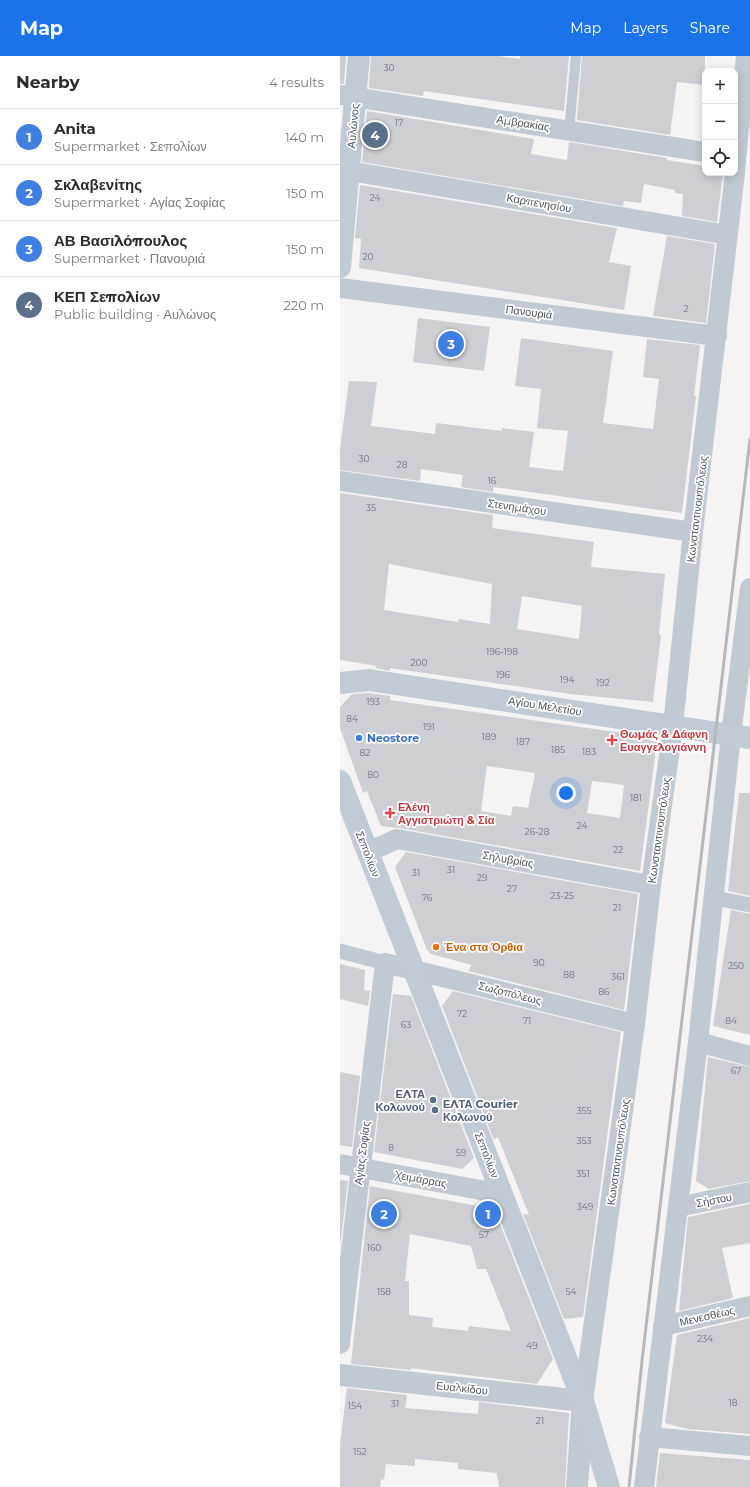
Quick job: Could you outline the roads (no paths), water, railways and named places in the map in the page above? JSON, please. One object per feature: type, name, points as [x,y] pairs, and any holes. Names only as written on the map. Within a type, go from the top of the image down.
[{"type":"main road","name":"Αυλώνος","points":[[340,267],[349,171],[348,95],[359,56]]},
{"type":"main road","name":"Αγίου Μελετίου","points":[[340,683],[369,680],[740,736]]},
{"type":"main road","name":"Σεπολίων","points":[[340,781],[583,1401],[609,1487]]},
{"type":"street","name":"Κωνσταντινουπόλεως","points":[[738,140],[746,56]]},
{"type":"street","name":"Αμβρακίας","points":[[348,95],[702,152]]},
{"type":"street","name":"Καρπενησίου","points":[[349,171],[728,235]]},
{"type":"street","name":"Κωνσταντινουπόλεως","points":[[576,1487],[583,1401],[635,1024],[651,884],[673,726],[693,532],[717,336],[734,176]]},
{"type":"street","name":"Πανουριά","points":[[340,288],[717,336]]},
{"type":"street","name":"Στενημάχου","points":[[340,482],[693,532]]},
{"type":"street","points":[[644,1487],[715,898],[740,736],[750,588]]},
{"type":"street","name":"Σηλυβρίας","points":[[368,852],[397,839],[651,884]]},
{"type":"street","points":[[715,898],[750,905]]},
{"type":"street","points":[[340,950],[385,963]]},
{"type":"street","name":"Σωζοπόλεως","points":[[385,963],[635,1024]]},
{"type":"street","name":"Αγίας Σοφίας","points":[[340,1344],[385,963]]},
{"type":"street","points":[[698,1042],[750,1056]]},
{"type":"street","name":"Χειμάρρας","points":[[340,1164],[502,1194]]},
{"type":"street","name":"Σήστου","points":[[678,1207],[750,1192]]},
{"type":"street","name":"Μενεσθέως","points":[[664,1326],[750,1306]]},
{"type":"street","name":"Ευαλκίδου","points":[[340,1375],[583,1401]]},
{"type":"street","points":[[649,1437],[750,1446]]},
{"type":"lane","points":[[569,130],[576,56]]},
{"type":"railway","points":[[629,1487],[642,1361],[750,439]]},
{"type":"place","name":"ΚΕΠ Σεπολίων","points":[[375,135]]},
{"type":"place","name":"ΑΒ Βασιλόπουλος","points":[[451,344]]},
{"type":"place","name":"Neostore","points":[[359,738]]},
{"type":"place","name":"Θωμάς & Δάφνη Ευαγγελογιάννη","points":[[612,740]]},
{"type":"place","name":"Ελένη Αγγιστριώτη & Σία","points":[[390,813]]},
{"type":"place","name":"Ένα στα Όρθια","points":[[436,947]]},
{"type":"place","name":"ΕΛΤΑ Κολωνού","points":[[433,1100]]},
{"type":"place","name":"ΕΛΤΑ Courier Κολωνού","points":[[435,1110]]},
{"type":"place","name":"Σκλαβενίτης","points":[[384,1214]]},
{"type":"place","name":"Anita","points":[[488,1214]]}]
